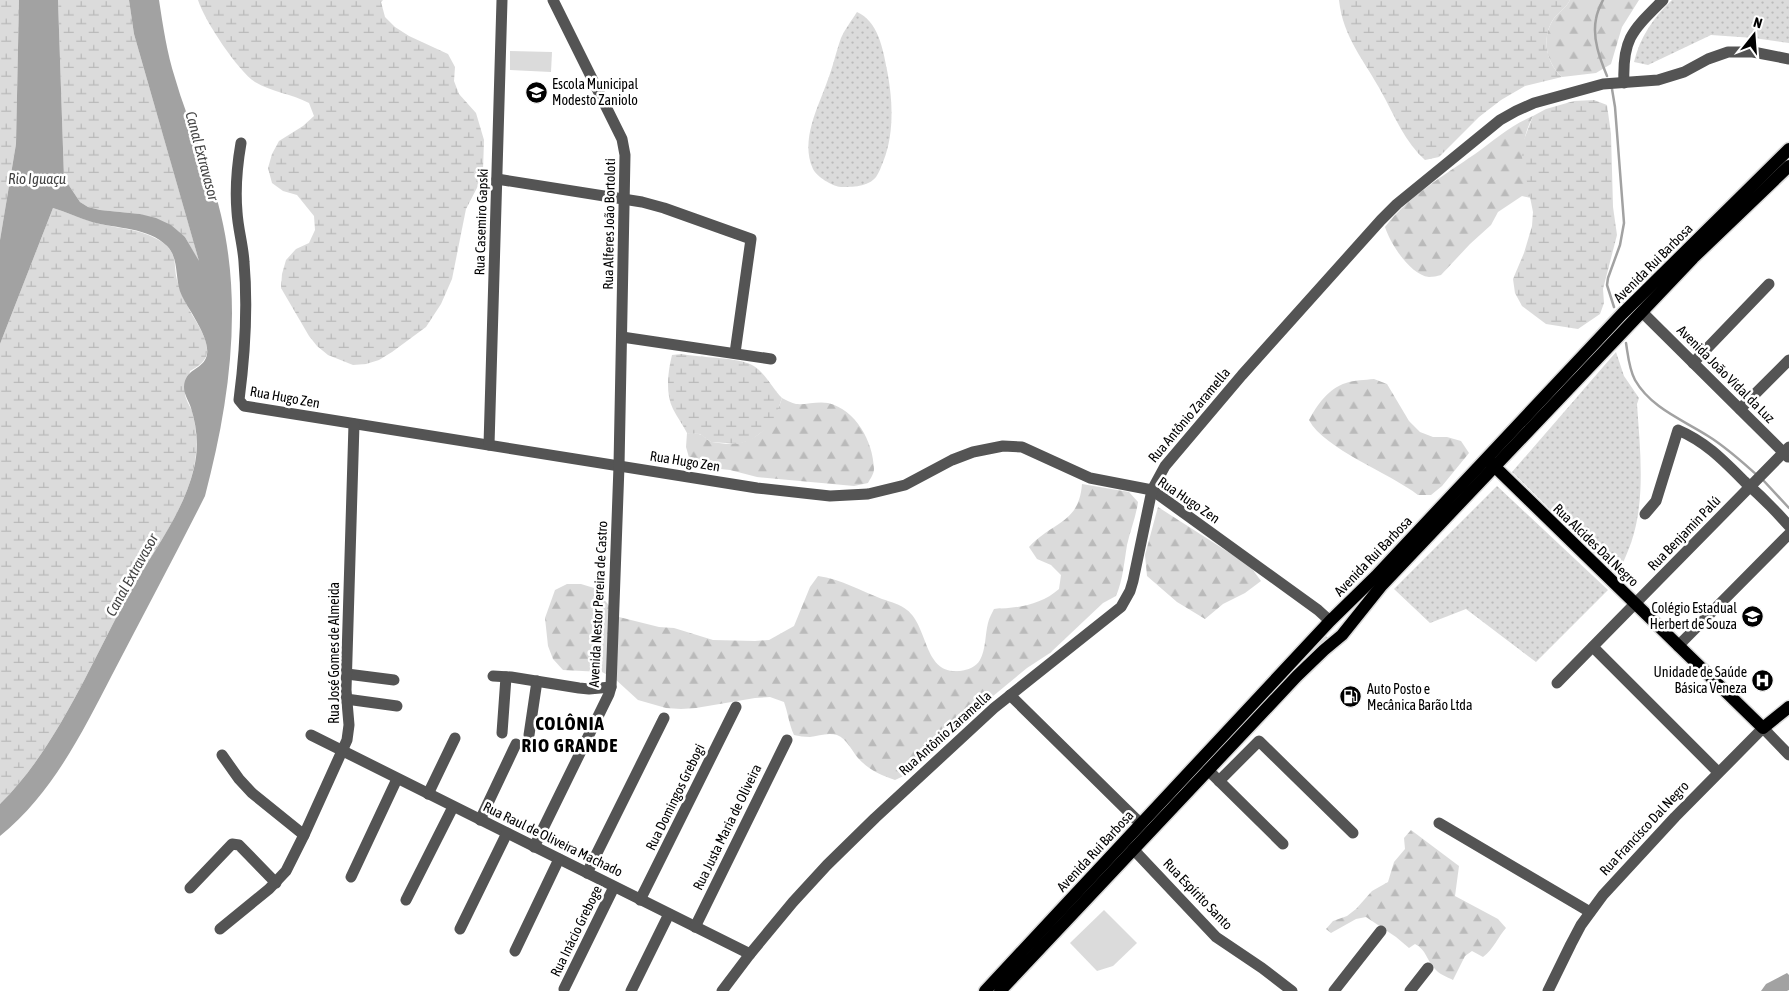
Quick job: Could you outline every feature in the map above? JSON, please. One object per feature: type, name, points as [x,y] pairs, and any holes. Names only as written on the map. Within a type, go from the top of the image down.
[{"type":"main road","name":"Avenida Rui Barbosa","points":[[1000,991],[1312,660],[1344,633],[1377,590],[1490,463],[1789,149]]},
{"type":"main road","name":"Avenida Rui Barbosa","points":[[1627,319],[1642,312],[1713,238],[1789,166]]},
{"type":"main road","name":"Avenida Rui Barbosa","points":[[986,991],[1332,620],[1490,463]]},
{"type":"main road","name":"Rua Alcides Dal Negro","points":[[1490,463],[1763,728]]},
{"type":"main road","points":[[1332,620],[1343,619],[1346,624],[1344,633]]},
{"type":"main road","name":"Rua Francisco Dal Negro","points":[[1763,728],[1789,707]]},
{"type":"street","name":"Rua Casemiro Gapski","points":[[489,445],[502,0]]},
{"type":"street","name":"Rua Alferes João Bortoloti","points":[[553,0],[622,139],[625,155],[619,466]]},
{"type":"street","points":[[1624,82],[1623,59],[1630,38],[1637,27],[1663,0]]},
{"type":"street","name":"Rua Antônio Zaramella","points":[[722,991],[793,902],[843,849],[982,718],[1121,607],[1130,590],[1152,490],[1165,466],[1224,395],[1380,220],[1397,204],[1500,120],[1534,103],[1610,83],[1645,82],[1671,76],[1728,52],[1753,52],[1789,59]]},
{"type":"street","name":"Rua Hugo Zen","points":[[241,143],[237,180],[237,213],[244,261],[246,326],[239,400],[244,406],[785,492],[830,496],[850,496],[893,489],[962,456],[988,448],[1014,446],[1029,450],[1090,478],[1152,490],[1332,620]]},
{"type":"street","points":[[497,179],[625,199],[664,208],[751,239],[735,354]]},
{"type":"street","points":[[1693,362],[1769,284]]},
{"type":"street","name":"Avenida João Vidal da Luz","points":[[1642,312],[1740,409],[1787,452]]},
{"type":"street","points":[[622,337],[771,359]]},
{"type":"street","points":[[1740,409],[1789,360]]},
{"type":"street","name":"Rua José Gomes de Almeida","points":[[220,929],[276,883],[286,871],[342,752],[348,732],[346,699],[354,424]]},
{"type":"street","points":[[1645,514],[1658,498],[1678,430],[1704,443],[1756,481],[1772,506],[1789,526]]},
{"type":"street","name":"Rua Benjamin Palú","points":[[1557,683],[1756,481],[1787,452]]},
{"type":"street","name":"Avenida Nestor Pereira de Castro","points":[[534,847],[611,687],[619,466]]},
{"type":"street","points":[[1678,646],[1789,534]]},
{"type":"street","points":[[1593,647],[1718,772]]},
{"type":"street","points":[[347,674],[394,680]]},
{"type":"street","points":[[493,676],[589,689],[611,687]]},
{"type":"street","points":[[502,733],[506,677]]},
{"type":"street","points":[[529,735],[537,682]]},
{"type":"street","points":[[1010,695],[1141,824]]},
{"type":"street","points":[[346,699],[397,706]]},
{"type":"street","name":"Rua Domingos Grebogi","points":[[640,900],[736,707]]},
{"type":"street","points":[[586,873],[664,718]]},
{"type":"street","points":[[1763,728],[1789,755]]},
{"type":"street","name":"Rua Francisco Dal Negro","points":[[1548,991],[1571,944],[1590,912],[1616,879],[1718,772],[1763,728]]},
{"type":"street","name":"Rua Raul de Oliveira Machado","points":[[310,735],[750,954]]},
{"type":"street","points":[[428,794],[454,738]]},
{"type":"street","name":"Rua Justa Maria de Oliveira","points":[[695,927],[787,740]]},
{"type":"street","points":[[1219,781],[1259,741],[1353,833]]},
{"type":"street","points":[[480,820],[516,744]]},
{"type":"street","points":[[222,755],[239,779],[252,793],[304,835]]},
{"type":"street","points":[[1208,770],[1282,844]]},
{"type":"street","points":[[351,877],[397,779]]},
{"type":"street","points":[[406,900],[452,806]]},
{"type":"street","points":[[1439,823],[1590,912]]},
{"type":"street","points":[[460,929],[507,834]]},
{"type":"street","points":[[190,888],[232,844],[236,843],[276,883]]},
{"type":"street","name":"Rua Espírito Santo","points":[[1133,849],[1216,936],[1292,991]]},
{"type":"street","points":[[515,951],[559,860]]},
{"type":"street","name":"Rua Inácio Greboge","points":[[564,989],[614,886]]},
{"type":"street","points":[[631,991],[669,914]]},
{"type":"street","points":[[1334,991],[1380,931]]},
{"type":"street","points":[[1410,991],[1428,968]]},
{"type":"green space","points":[[0,0],[19,0],[16,144],[0,240]]},
{"type":"green space","points":[[58,0],[129,0],[134,34],[200,264],[185,237],[140,214],[88,207],[80,202],[64,178]]},
{"type":"green space","points":[[198,0],[383,0],[381,2],[385,17],[395,27],[409,36],[448,54],[455,67],[454,81],[459,94],[476,113],[484,140],[483,170],[479,184],[466,209],[452,279],[441,304],[426,327],[379,360],[353,365],[328,355],[309,336],[281,288],[286,260],[296,249],[309,243],[315,230],[314,216],[297,195],[283,191],[272,183],[268,168],[272,154],[279,141],[303,126],[314,116],[309,103],[275,91],[255,82],[248,76],[222,44],[201,9]]},
{"type":"green space","points":[[1339,0],[1570,0],[1555,17],[1548,32],[1547,40],[1547,48],[1552,64],[1562,77],[1525,86],[1501,100],[1479,117],[1439,157],[1425,160],[1406,137],[1350,38],[1341,14]]},
{"type":"green space","points":[[1570,0],[1639,0],[1622,27],[1611,64],[1596,73],[1562,77],[1556,71],[1549,56],[1547,40],[1551,24]]},
{"type":"green space","points":[[1672,0],[1789,0],[1789,43],[1711,35],[1648,65],[1634,62],[1648,28]]},
{"type":"green space","points":[[857,12],[870,22],[881,45],[891,94],[891,131],[886,155],[876,177],[864,185],[841,187],[825,181],[813,169],[809,158],[809,136],[841,38]]},
{"type":"green space","points":[[510,51],[552,52],[551,72],[510,70]]},
{"type":"green space","points":[[1594,100],[1607,105],[1611,134],[1613,207],[1617,235],[1603,289],[1604,303],[1600,314],[1578,329],[1546,324],[1522,306],[1515,293],[1513,279],[1524,253],[1532,226],[1533,212],[1522,157],[1523,142],[1533,116],[1546,109],[1574,101]]},
{"type":"green space","points":[[1533,116],[1523,148],[1531,198],[1522,196],[1498,212],[1491,225],[1441,275],[1429,277],[1415,271],[1396,249],[1385,227],[1394,216],[1427,187],[1510,128]]},
{"type":"green space","points":[[53,208],[93,222],[146,234],[168,247],[173,256],[180,290],[203,334],[207,353],[202,362],[190,371],[185,391],[194,418],[196,446],[194,467],[183,500],[167,531],[130,592],[56,730],[21,781],[0,804],[0,344]]},
{"type":"green space","points":[[1616,352],[1624,376],[1639,398],[1637,404],[1641,474],[1636,527],[1617,575],[1512,472]]},
{"type":"green space","points":[[682,354],[737,360],[757,368],[782,398],[775,418],[766,429],[751,440],[738,444],[711,442],[700,434],[687,433],[670,403],[668,389],[668,375],[672,355]]},
{"type":"green space","points":[[1374,379],[1387,384],[1409,421],[1420,432],[1433,437],[1447,437],[1461,441],[1469,453],[1442,486],[1431,495],[1418,495],[1343,451],[1317,431],[1309,420],[1320,403],[1340,385]]},
{"type":"green space","points":[[782,398],[796,404],[828,403],[847,412],[861,428],[873,458],[874,471],[868,483],[854,486],[757,477],[730,470],[702,467],[690,461],[686,447],[687,433],[700,434],[715,443],[727,444],[747,441],[755,437],[769,424]]},
{"type":"green space","points":[[1082,484],[1129,492],[1138,502],[1127,545],[1122,577],[1116,596],[1103,603],[1050,653],[1027,668],[948,733],[918,762],[910,773],[895,780],[866,766],[846,742],[837,735],[827,734],[804,737],[794,735],[784,702],[770,697],[696,708],[666,708],[638,700],[615,679],[602,672],[563,670],[553,659],[548,646],[545,618],[555,590],[567,584],[581,584],[594,588],[619,617],[659,627],[674,628],[713,640],[755,641],[769,640],[794,626],[810,587],[818,576],[843,582],[904,608],[914,618],[933,658],[939,666],[948,670],[966,670],[974,666],[982,656],[988,621],[994,609],[1029,605],[1045,599],[1059,589],[1061,575],[1051,565],[1037,559],[1029,547],[1038,538],[1070,515],[1080,497]]},
{"type":"green space","points":[[1497,486],[1608,590],[1536,662],[1466,609],[1430,623],[1394,589]]},
{"type":"green space","points":[[1158,507],[1250,566],[1261,581],[1245,593],[1223,604],[1205,619],[1177,602],[1147,576],[1145,555]]},
{"type":"green space","points":[[1324,634],[1328,638],[1194,776],[1192,775]]},
{"type":"green space","points":[[1411,830],[1459,866],[1455,896],[1498,919],[1506,928],[1490,951],[1483,957],[1472,951],[1465,956],[1453,980],[1432,966],[1419,946],[1415,944],[1409,948],[1366,917],[1356,919],[1331,933],[1326,929],[1333,921],[1347,916],[1356,909],[1372,891],[1388,882],[1394,862],[1405,849],[1404,838]]},
{"type":"green space","points":[[1104,910],[1137,943],[1113,966],[1097,971],[1070,943]]},
{"type":"water","points":[[19,0],[58,0],[64,178],[80,202],[88,207],[100,210],[140,214],[156,218],[171,225],[185,237],[199,261],[134,34],[129,0],[159,0],[172,69],[211,180],[221,215],[228,250],[232,321],[230,356],[221,427],[205,496],[101,697],[64,762],[35,801],[0,836],[0,804],[21,781],[56,730],[130,592],[167,532],[183,501],[196,460],[197,445],[195,423],[184,387],[190,373],[204,362],[207,351],[199,326],[182,296],[174,257],[167,246],[151,235],[142,232],[92,222],[53,208],[0,344],[0,240],[16,144]]},
{"type":"water","points":[[1787,973],[1789,975],[1789,990],[1761,991],[1766,984]]},
{"type":"waterway","points":[[1603,0],[1596,16],[1595,34],[1599,56],[1607,76]]},
{"type":"waterway","points":[[1612,89],[1624,223],[1620,245],[1607,285],[1614,307]]},
{"type":"waterway","points":[[1626,343],[1633,376],[1642,390],[1659,406],[1721,445],[1757,475]]},
{"type":"waterway","points":[[1763,480],[1789,508]]},
{"type":"place","name":"Escola Municipal Modesto Zaniolo","points":[[536,92]]},
{"type":"place","name":"Colégio Estadual Herbert de Souza","points":[[1753,616]]},
{"type":"place","name":"Unidade de Saúde Básica Veneza","points":[[1763,680]]},
{"type":"place","name":"Auto Posto e Mecânica Barão Ltda","points":[[1351,697]]},
{"type":"district","name":"COLÔNIA RIO GRANDE","points":[[570,734]]},
{"type":"water label","name":"Canal Extravasor","points":[[202,156]]},
{"type":"water label","name":"Rio Iguaçu","points":[[37,179]]},
{"type":"water label","name":"Canal Extravasor","points":[[132,575]]}]
